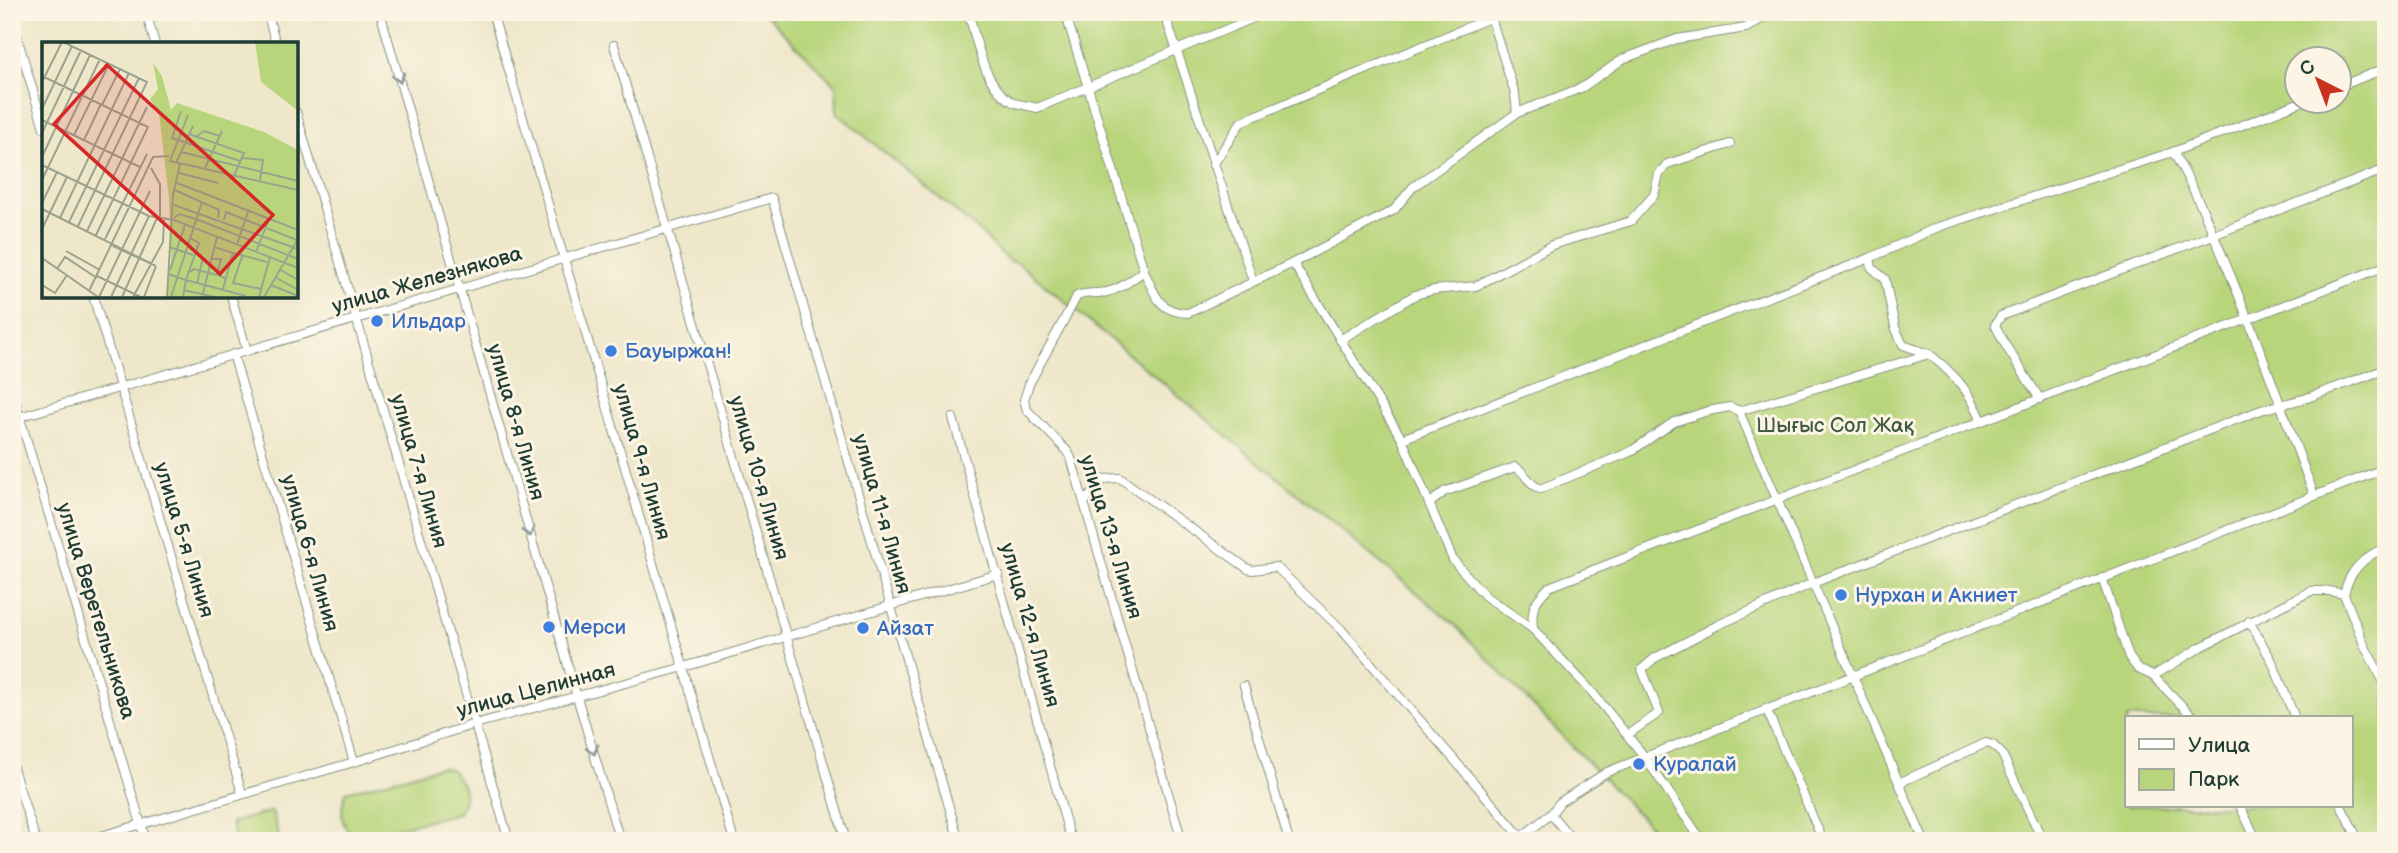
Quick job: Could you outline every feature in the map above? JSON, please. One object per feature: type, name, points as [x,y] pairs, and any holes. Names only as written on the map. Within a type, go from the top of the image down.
[{"type":"street","points":[[146,12],[154,42]]},
{"type":"street","points":[[267,12],[275,42]]},
{"type":"street","name":"улица 8-я Линия","points":[[380,12],[621,841]]},
{"type":"street","name":"улица 9-я Линия","points":[[492,12],[734,841]]},
{"type":"street","points":[[968,12],[990,81],[1003,96],[1016,103],[1037,108],[1268,12]]},
{"type":"street","points":[[1065,12],[1144,271],[1159,302],[1175,313],[1188,313],[1293,263],[1394,210],[1413,187],[1517,113],[1583,87],[1623,59],[1677,39],[1746,28],[1773,12]]},
{"type":"street","points":[[1164,12],[1253,281]]},
{"type":"street","points":[[1213,165],[1241,122],[1490,15],[1504,12]]},
{"type":"street","points":[[1490,15],[1515,94],[1517,113]]},
{"type":"street","points":[[12,20],[42,121]]},
{"type":"street","name":"улица 10-я Линия","points":[[614,45],[846,841]]},
{"type":"street","points":[[2352,82],[2386,68]]},
{"type":"street","points":[[1402,439],[1870,258],[1938,227],[2173,152],[2282,109]]},
{"type":"street","name":"улица 7-я Линия","points":[[298,119],[509,841]]},
{"type":"street","points":[[1340,340],[1415,295],[1434,290],[1476,286],[1552,245],[1631,221],[1654,195],[1659,174],[1667,164],[1730,144]]},
{"type":"street","points":[[2173,152],[2214,234],[2314,495]]},
{"type":"street","points":[[2040,399],[1995,325],[2001,316],[2386,169]]},
{"type":"street","name":"улица Железнякова","points":[[16,418],[772,198]]},
{"type":"street","name":"улица 11-я Линия","points":[[772,198],[959,841]]},
{"type":"street","points":[[1870,258],[1872,268],[1885,279],[1895,327],[1903,345],[1929,354],[1948,369],[1966,389],[1982,421]]},
{"type":"street","points":[[1293,263],[1402,439],[1453,560],[1485,596],[1533,629],[1592,692],[1644,756],[1702,841]]},
{"type":"street","points":[[1533,629],[1532,614],[1536,600],[1549,587],[2247,317],[2386,266]]},
{"type":"street","name":"улица 13-я Линия","points":[[1144,271],[1123,286],[1106,292],[1077,296],[1029,384],[1024,400],[1027,410],[1068,452],[1182,841]]},
{"type":"street","name":"улица 5-я Линия","points":[[94,298],[243,793]]},
{"type":"street","points":[[232,298],[247,351]]},
{"type":"street","points":[[1739,411],[1929,354]]},
{"type":"street","name":"улица 6-я Линия","points":[[233,355],[354,762]]},
{"type":"street","points":[[1627,735],[1659,713],[1642,669],[1655,658],[1718,625],[1812,583],[2248,415],[2307,398],[2386,369]]},
{"type":"street","name":"улица Веретельникова","points":[[12,391],[16,418],[146,841]]},
{"type":"street","points":[[1429,504],[1444,492],[1514,467],[1521,470],[1533,486],[1540,489],[1630,452],[1674,422],[1731,407],[1739,411],[1924,841]]},
{"type":"street","name":"улица 12-я Линия","points":[[953,418],[1072,841]]},
{"type":"street","points":[[1084,503],[1104,479],[1120,478],[1248,569],[1276,566],[1340,629],[1519,839],[1551,814],[1560,802],[1607,772],[1644,756],[2386,468]]},
{"type":"street","points":[[2386,547],[2374,552],[2359,564],[2346,584],[2344,594],[2365,647],[2386,686]]},
{"type":"street","name":"улица Целинная","points":[[84,841],[475,724],[684,667],[998,575]]},
{"type":"street","points":[[2102,578],[2129,657],[2138,669],[2153,676],[2192,716]]},
{"type":"street","points":[[2153,676],[2249,621],[2311,591],[2329,590],[2344,594]]},
{"type":"street","points":[[2249,621],[2272,661],[2294,716]]},
{"type":"street","points":[[1244,686],[1289,841]]},
{"type":"street","points":[[1766,708],[1823,841]]},
{"type":"street","points":[[1899,783],[1986,743],[1993,745],[2002,754],[2043,841]]},
{"type":"street","points":[[12,765],[36,841]]},
{"type":"street","points":[[2241,808],[2257,841]]},
{"type":"street","points":[[2342,808],[2359,841]]},
{"type":"street","points":[[1551,814],[1573,841]]},
{"type":"green space","name":"Шығыс Сол Жақ","points":[[763,12],[2386,12],[2386,841],[1664,841],[1452,622],[1018,263],[1009,261],[978,230],[837,113],[836,86]]},
{"type":"green space","points":[[440,767],[451,769],[464,790],[464,800],[458,813],[361,837],[348,830],[342,812],[346,792]]},
{"type":"green space","points":[[272,811],[280,841],[236,841],[231,823]]},
{"type":"place","name":"Ильдар","points":[[377,321]]},
{"type":"place","name":"Бауыржан!","points":[[611,351]]},
{"type":"place","name":"Нурхан и Акниет","points":[[1841,595]]},
{"type":"place","name":"Мерси","points":[[549,627]]},
{"type":"place","name":"Айзат","points":[[863,628]]},
{"type":"place","name":"Куралай","points":[[1639,764]]}]
